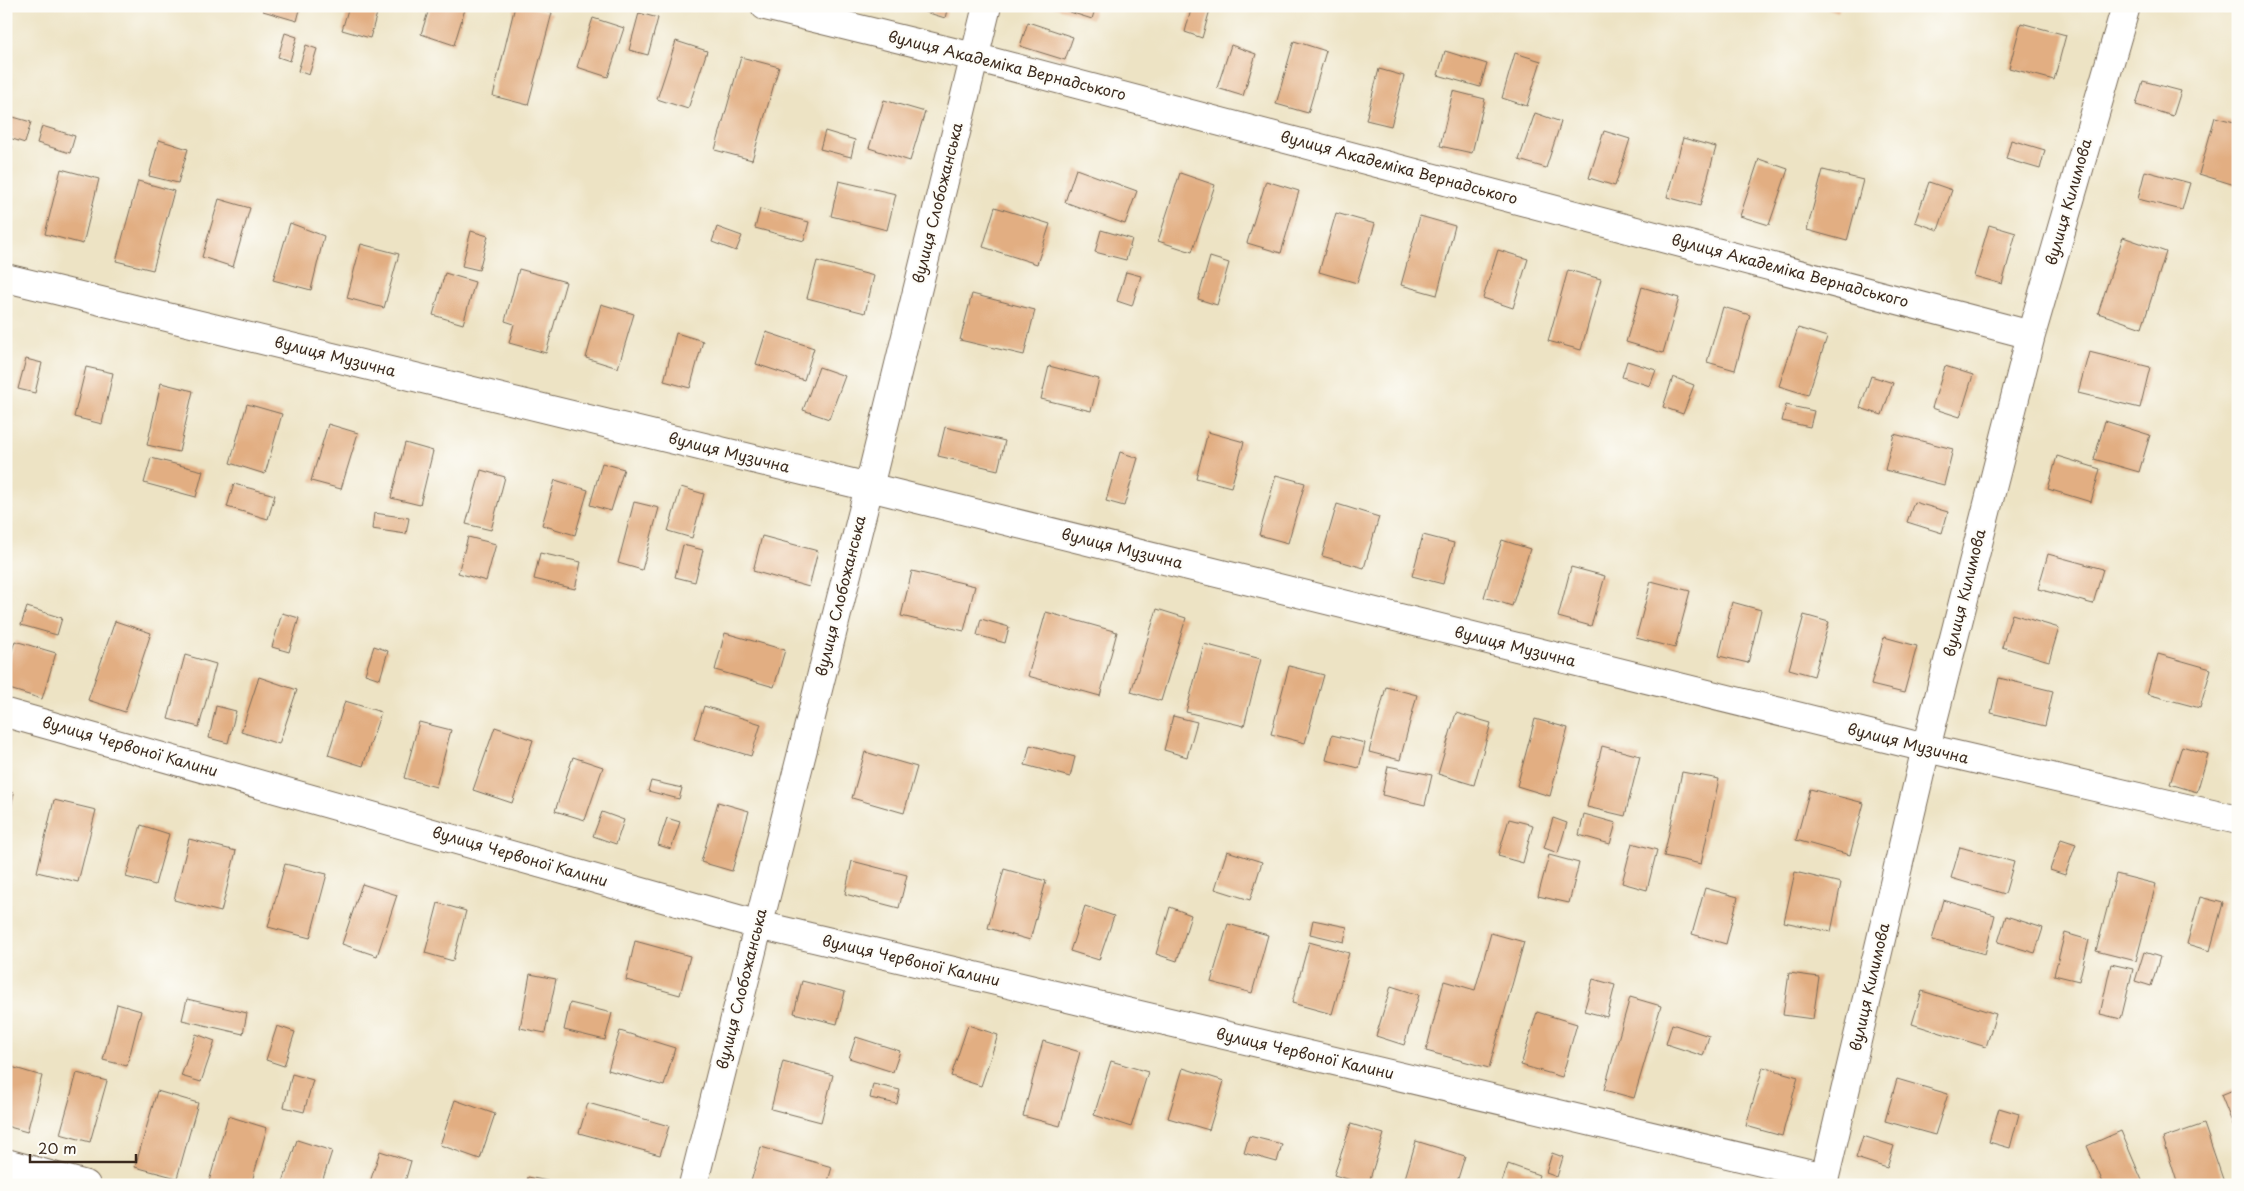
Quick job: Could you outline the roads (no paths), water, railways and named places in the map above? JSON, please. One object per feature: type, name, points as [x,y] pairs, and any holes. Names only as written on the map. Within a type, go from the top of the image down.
[{"type":"street","name":"вулиця Академіка Вернадського","points":[[766,6],[974,57],[2031,335]]},
{"type":"street","name":"вулиця Слобожанська","points":[[693,1185],[869,487],[987,6]]},
{"type":"street","name":"вулиця Килимова","points":[[1824,1181],[1926,748],[2031,335],[2126,6]]},
{"type":"street","name":"вулиця Музична","points":[[6,278],[869,487],[1926,748],[2238,820]]},
{"type":"street","name":"вулиця Червоної Калини","points":[[6,712],[759,925],[1824,1181]]},
{"type":"street","points":[[6,1163],[86,1185]]}]
